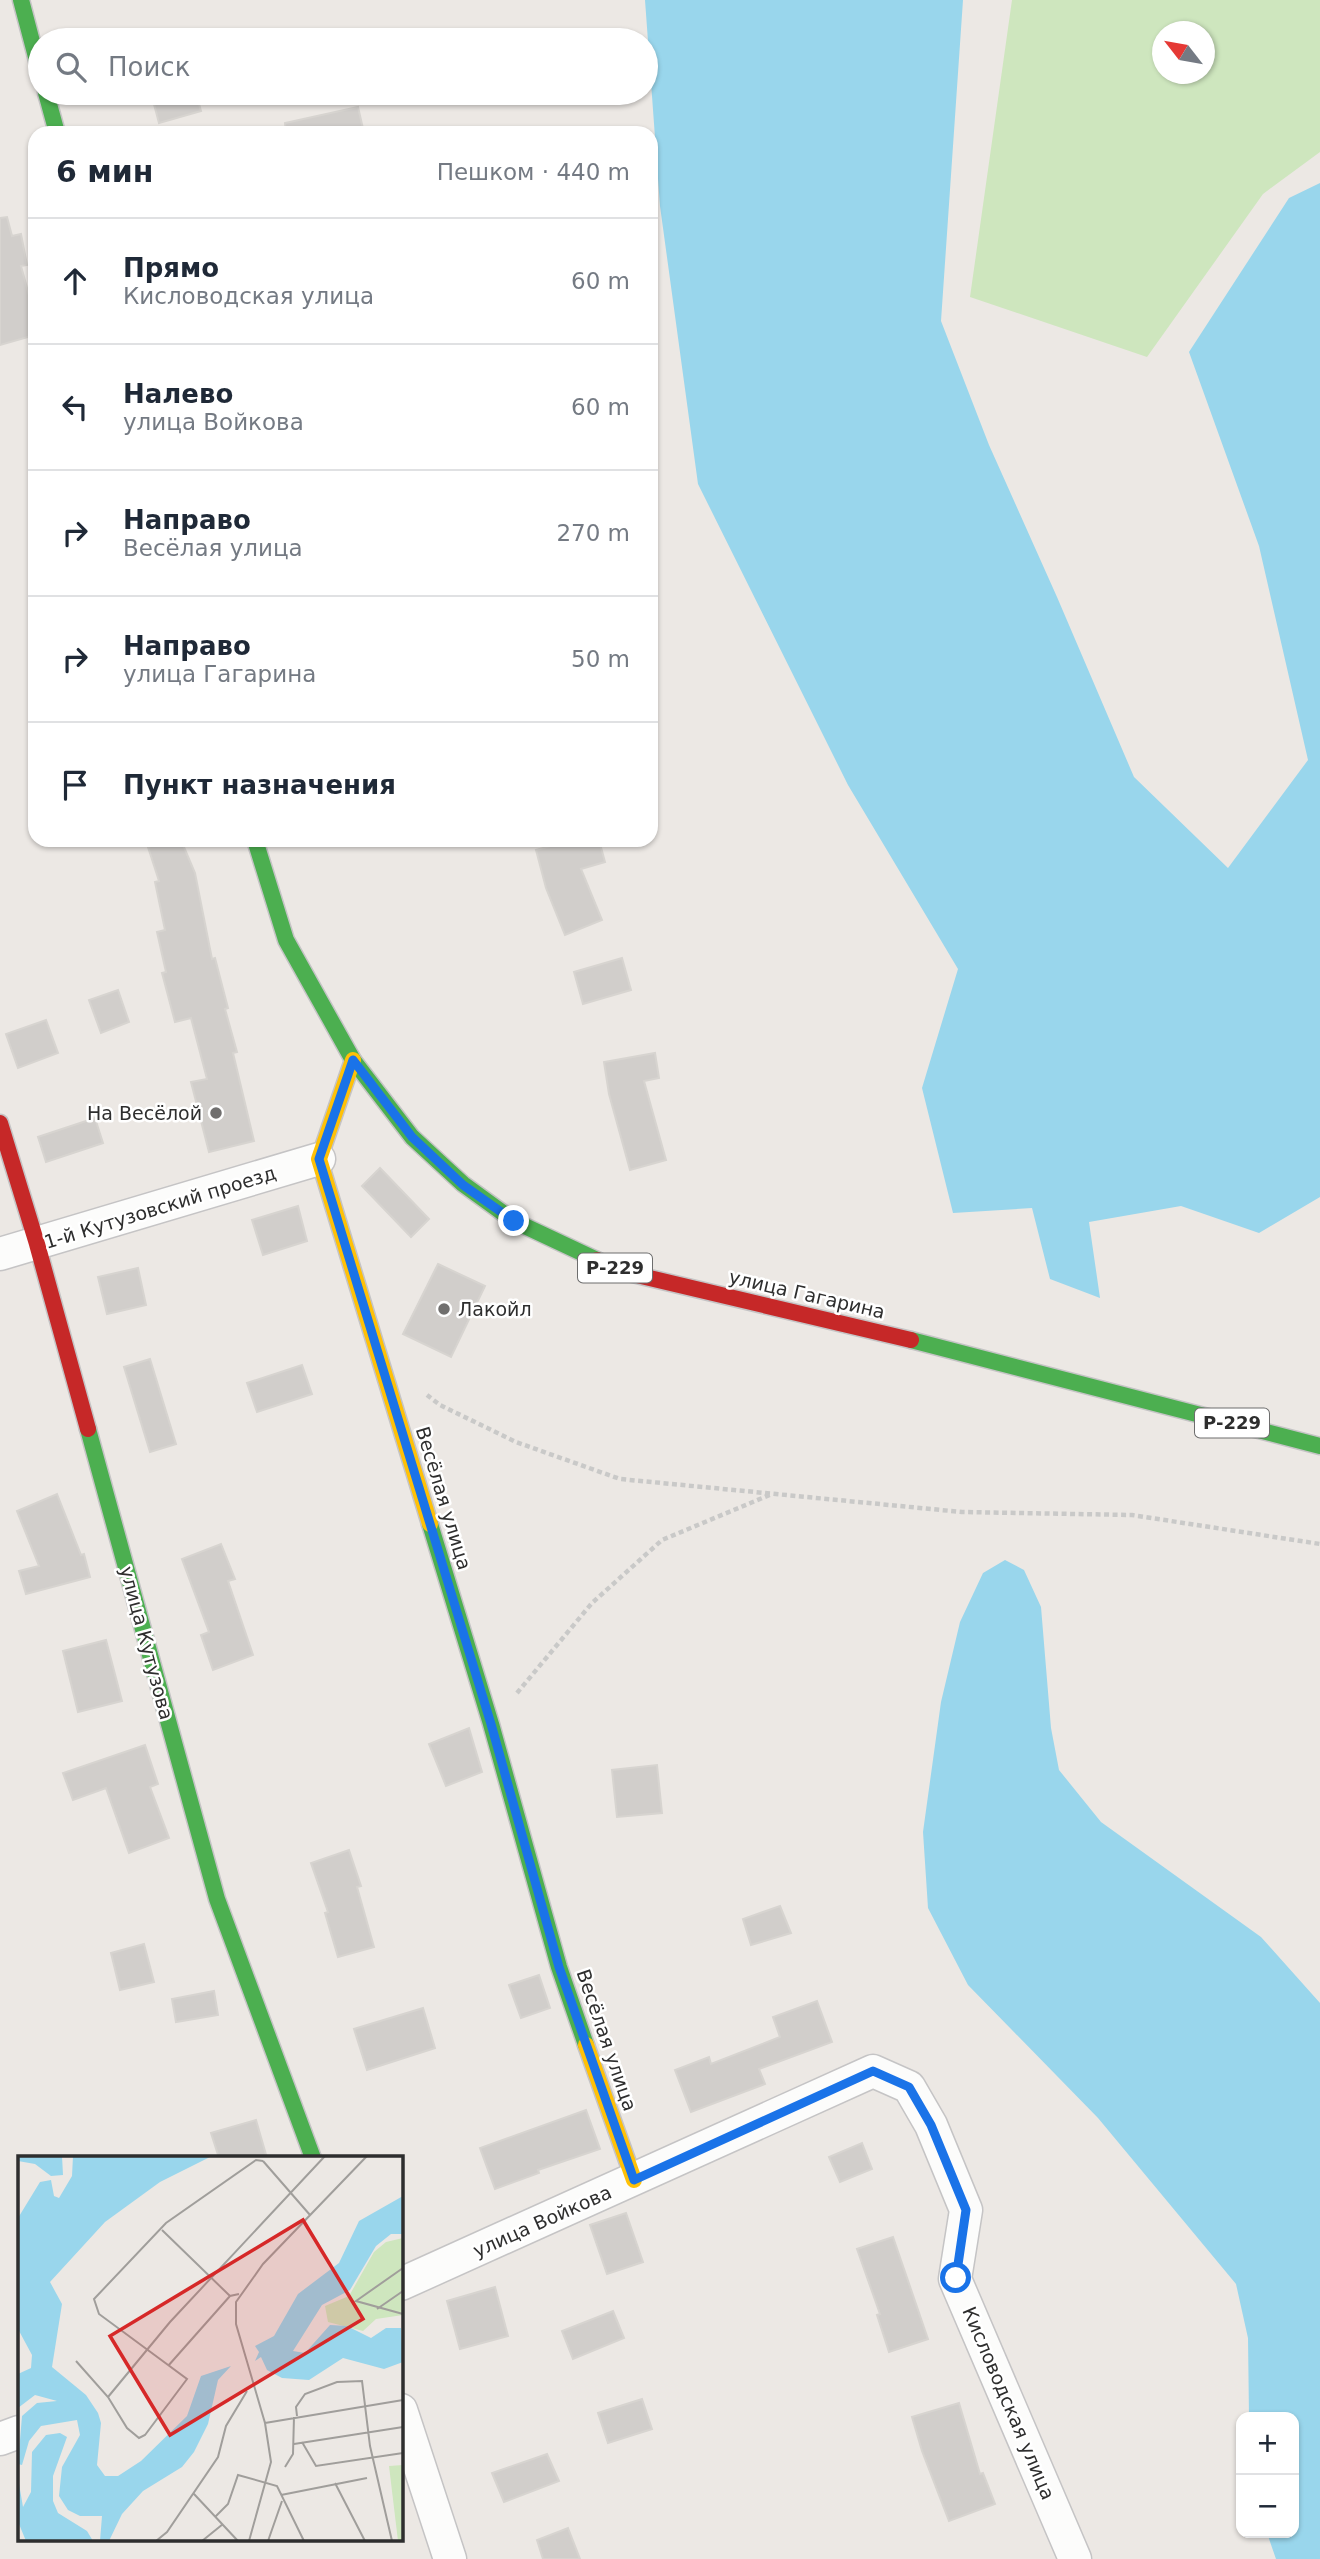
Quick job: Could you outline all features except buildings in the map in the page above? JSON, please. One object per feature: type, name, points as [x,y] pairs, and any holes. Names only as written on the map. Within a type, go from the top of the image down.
[{"type":"street","points":[[21,0],[28,28]]},
{"type":"street","points":[[49,105],[55,126]]},
{"type":"street","name":"Р-229","points":[[257,847],[286,940],[353,1060]]},
{"type":"street","points":[[319,1159],[353,1060]]},
{"type":"street","name":"улица Гагарина","points":[[353,1060],[412,1137],[463,1185],[514,1221],[621,1271],[947,1348],[1320,1446]]},
{"type":"street","name":"улица Кутузова","points":[[0,1123],[37,1244],[218,1899],[312,2156]]},
{"type":"street","name":"1-й Кутузовский проезд","points":[[0,1254],[319,1159]]},
{"type":"street","name":"Весёлая улица","points":[[319,1159],[491,1724],[559,1967],[634,2180]]},
{"type":"street","name":"улица Войкова","points":[[402,2284],[873,2071]]},
{"type":"street","name":"Кисловодская улица","points":[[873,2071],[909,2087],[931,2125],[966,2210],[956,2278],[1075,2559]]},
{"type":"street","points":[[402,2413],[450,2559]]},
{"type":"street","points":[[0,2440],[18,2432]]},
{"type":"path","points":[[420,1390],[440,1405],[516,1442],[620,1479],[962,1512],[1132,1515],[1320,1545]]},
{"type":"path","points":[[491,1724],[592,1603],[662,1540],[772,1494]]},
{"type":"green space","points":[[1012,0],[1320,0],[1320,152],[1263,194],[1147,357],[970,297]]},
{"type":"water","points":[[645,0],[963,0],[941,321],[989,445],[1134,777],[1228,868],[1308,760],[1259,546],[1189,352],[1289,198],[1320,183],[1320,1197],[1259,1233],[1181,1206],[1089,1222],[1100,1298],[1050,1279],[1032,1208],[953,1213],[922,1088],[958,969],[848,785],[698,484],[660,206],[658,126],[654,126],[653,105],[658,105],[658,28],[647,28]]},
{"type":"water","points":[[1005,1560],[1024,1570],[1041,1607],[1051,1728],[1059,1770],[1101,1822],[1261,1937],[1320,2003],[1320,2559],[1276,2559],[1269,2538],[1299,2538],[1299,2412],[1249,2412],[1248,2338],[1236,2284],[1098,2118],[968,1985],[928,1908],[923,1832],[941,1702],[960,1622],[983,1573]]},
{"type":"traffic: fast","points":[[21,0],[28,28]]},
{"type":"traffic: fast","points":[[49,105],[55,126]]},
{"type":"traffic: fast","points":[[257,847],[286,940],[353,1060],[412,1137],[463,1184],[514,1221],[597,1260]]},
{"type":"traffic: fast","points":[[911,1340],[1320,1446]]},
{"type":"traffic: fast","points":[[88,1429],[217,1899],[312,2156]]},
{"type":"traffic: fast","points":[[430,1524],[491,1724],[559,1967],[586,2045]]},
{"type":"traffic: slow","points":[[353,1060],[319,1159],[430,1524]]},
{"type":"traffic: slow","points":[[586,2045],[634,2180]]},
{"type":"traffic: jam","points":[[0,1123],[37,1244],[88,1429]]},
{"type":"traffic: jam","points":[[597,1260],[620,1271],[911,1340]]},
{"type":"place","name":"На Весёлой","points":[[216,1113]]},
{"type":"place","name":"Лакойл","points":[[444,1309]]},
{"type":"route","points":[[514,1221],[463,1185],[412,1137],[353,1060],[319,1159],[491,1724],[559,1967],[634,2180],[873,2071],[909,2087],[931,2125],[966,2210],[956,2278]]}]
